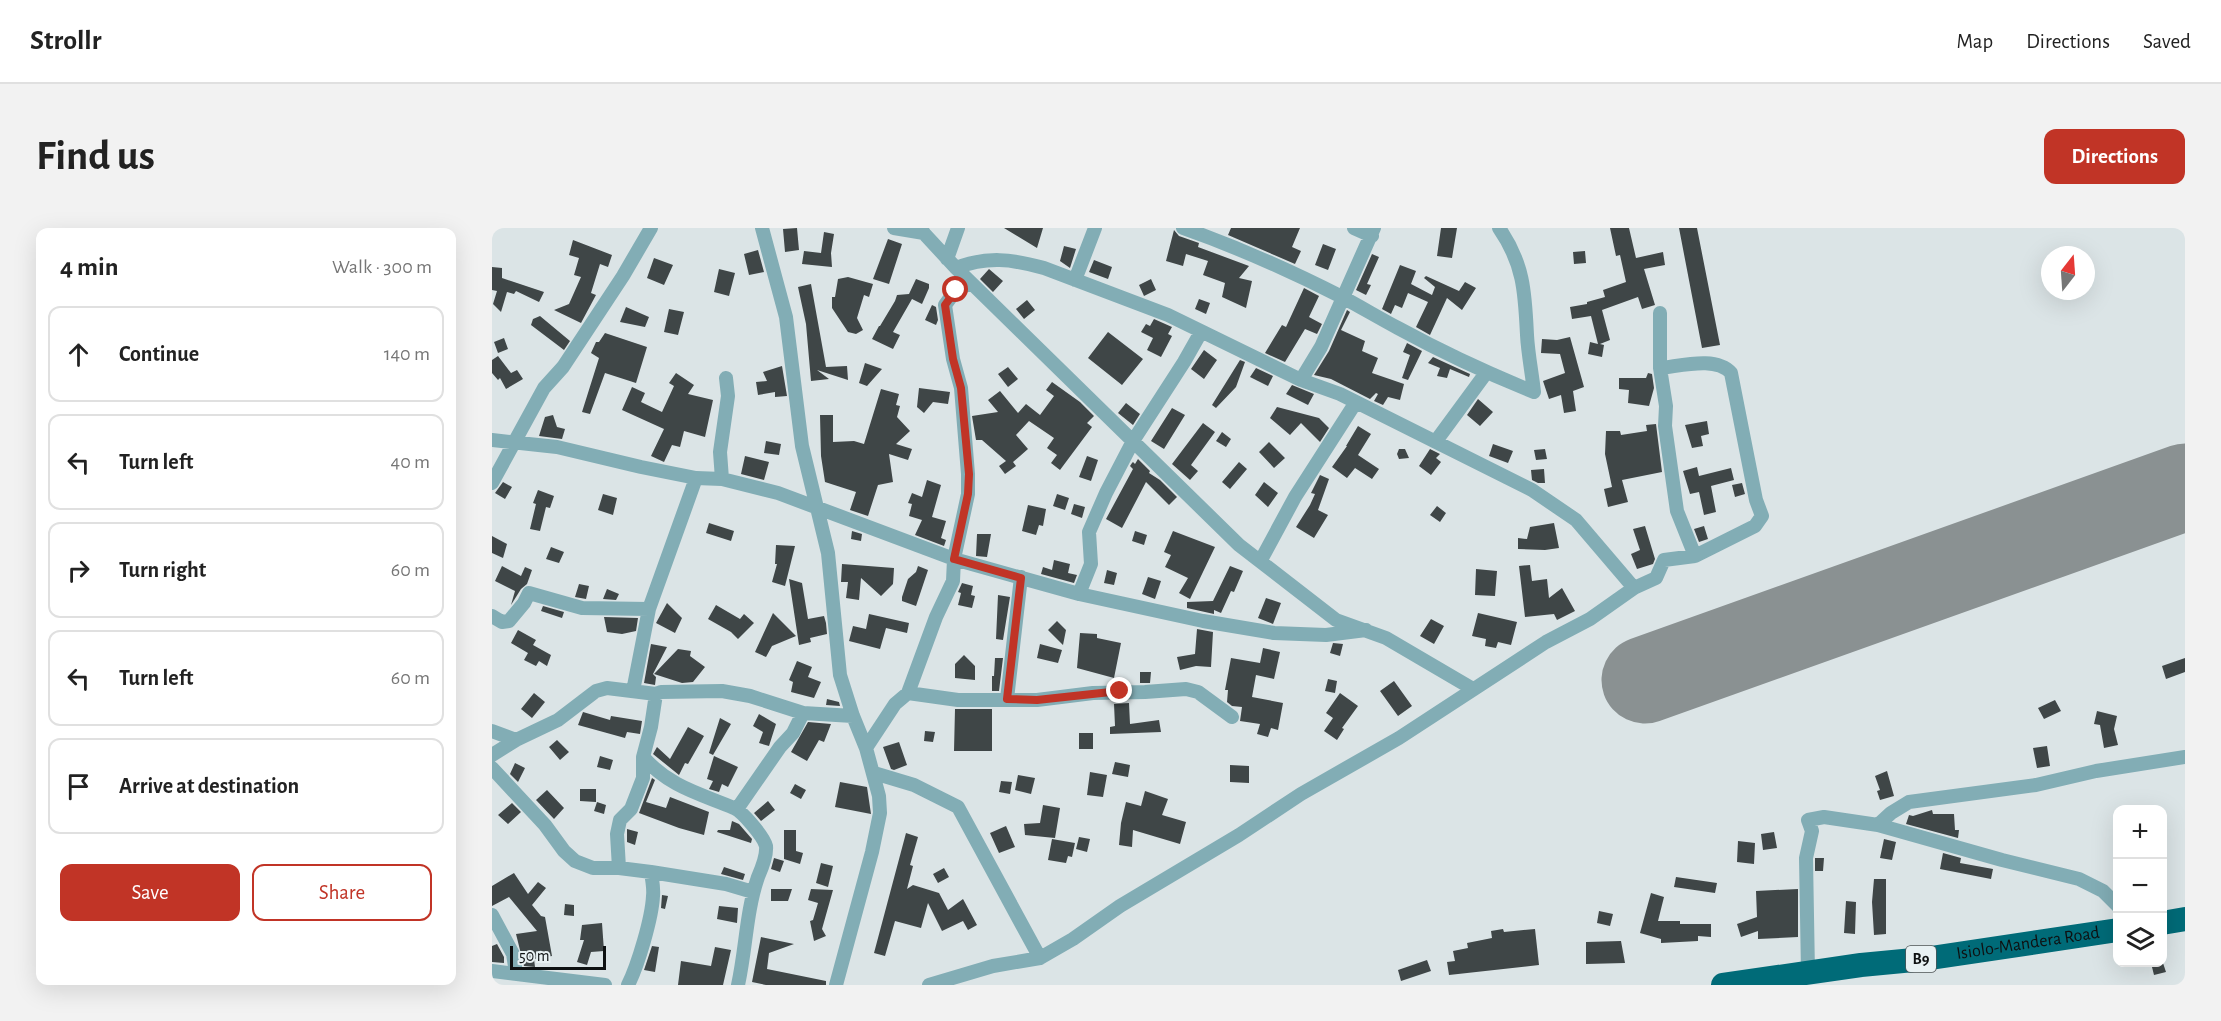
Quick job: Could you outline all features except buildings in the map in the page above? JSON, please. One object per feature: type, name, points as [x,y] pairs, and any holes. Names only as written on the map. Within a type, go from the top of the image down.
[{"type":"highway","points":[[2167,922],[2185,919]]},
{"type":"highway","name":"Isiolo-Mandera Road","points":[[1723,985],[1860,965],[1924,959],[2113,931]]},
{"type":"street","points":[[492,483],[544,388],[563,367],[623,276],[651,228]]},
{"type":"street","points":[[762,228],[786,317],[802,446],[828,553],[840,675],[866,748],[879,796],[880,813],[872,852],[836,985]]},
{"type":"street","points":[[894,228],[921,231],[971,283],[1239,545],[1336,620],[1395,643],[1473,689]]},
{"type":"street","points":[[952,264],[958,228]]},
{"type":"street","points":[[1075,280],[1095,228]]},
{"type":"street","points":[[1183,228],[1235,248],[1342,297],[1486,373],[1534,392],[1527,335],[1528,316],[1519,264],[1510,244],[1499,228]]},
{"type":"street","points":[[1301,380],[1321,347],[1373,232],[1354,228]]},
{"type":"street","points":[[1508,228],[1510,244]]},
{"type":"street","points":[[952,264],[1001,260],[1024,262],[1044,268],[1159,311],[1301,380],[1340,394],[1532,490],[1576,520],[1634,588]]},
{"type":"street","points":[[866,748],[895,704],[908,693],[936,617],[953,581],[954,559],[968,494],[969,474],[961,388],[953,359],[945,305],[956,290],[971,283]]},
{"type":"street","points":[[1660,313],[1660,368],[1666,406],[1665,426],[1677,511],[1695,556]]},
{"type":"street","points":[[1079,594],[1091,564],[1089,532],[1132,441],[1201,332]]},
{"type":"street","points":[[929,985],[993,966],[1040,958],[1301,794],[1399,738],[1546,642],[1590,620],[1634,588],[1656,578],[1664,560],[1695,556],[1755,526],[1762,516],[1756,500],[1731,373],[1717,364],[1660,368]]},
{"type":"street","points":[[1436,441],[1486,373]]},
{"type":"street","points":[[722,479],[720,452],[728,396],[726,378]]},
{"type":"street","points":[[1261,560],[1295,497],[1356,402]]},
{"type":"street","points":[[492,440],[557,447],[696,478],[722,479],[778,493],[954,559],[1079,594],[1203,621],[1274,633],[1326,635],[1366,630]]},
{"type":"street","points":[[633,692],[650,609],[696,478]]},
{"type":"street","points":[[1007,699],[1021,578]]},
{"type":"street","points":[[492,616],[502,622],[509,621],[524,603],[529,592],[582,608],[650,609]]},
{"type":"street","points":[[492,755],[516,740],[558,720],[596,691],[607,688],[656,694],[681,691],[735,692],[803,713],[853,716]]},
{"type":"street","points":[[908,693],[958,700],[1037,700],[1093,693],[1186,689],[1198,692],[1232,717]]},
{"type":"street","points":[[619,868],[617,834],[620,820],[631,809],[643,778],[643,757],[656,694]]},
{"type":"street","points":[[737,809],[780,747],[793,733],[803,713]]},
{"type":"street","points":[[492,731],[516,740]]},
{"type":"street","points":[[643,757],[656,771],[670,781],[737,809],[765,842],[766,847],[753,892],[738,985]]},
{"type":"street","points":[[1878,825],[1891,813],[1910,802],[2036,785],[2096,771],[2185,757]]},
{"type":"street","points":[[492,768],[575,861],[593,868],[651,872],[726,884],[753,892]]},
{"type":"street","points":[[874,773],[914,785],[958,807],[976,836],[1040,958]]},
{"type":"street","points":[[1808,973],[1806,858],[1812,831],[1808,820],[1824,817],[1878,825],[2079,879],[2103,891],[2113,901]]},
{"type":"street","points":[[628,985],[640,953],[653,897],[651,872]]},
{"type":"street","points":[[492,915],[513,954],[516,974]]},
{"type":"street","points":[[492,971],[556,982],[605,985]]},
{"type":"runway","points":[[1645,680],[2185,487]]},
{"type":"route","points":[[956,290],[945,305],[953,359],[961,388],[969,474],[968,494],[954,559],[1021,578],[1007,699],[1037,700],[1120,691]]}]
